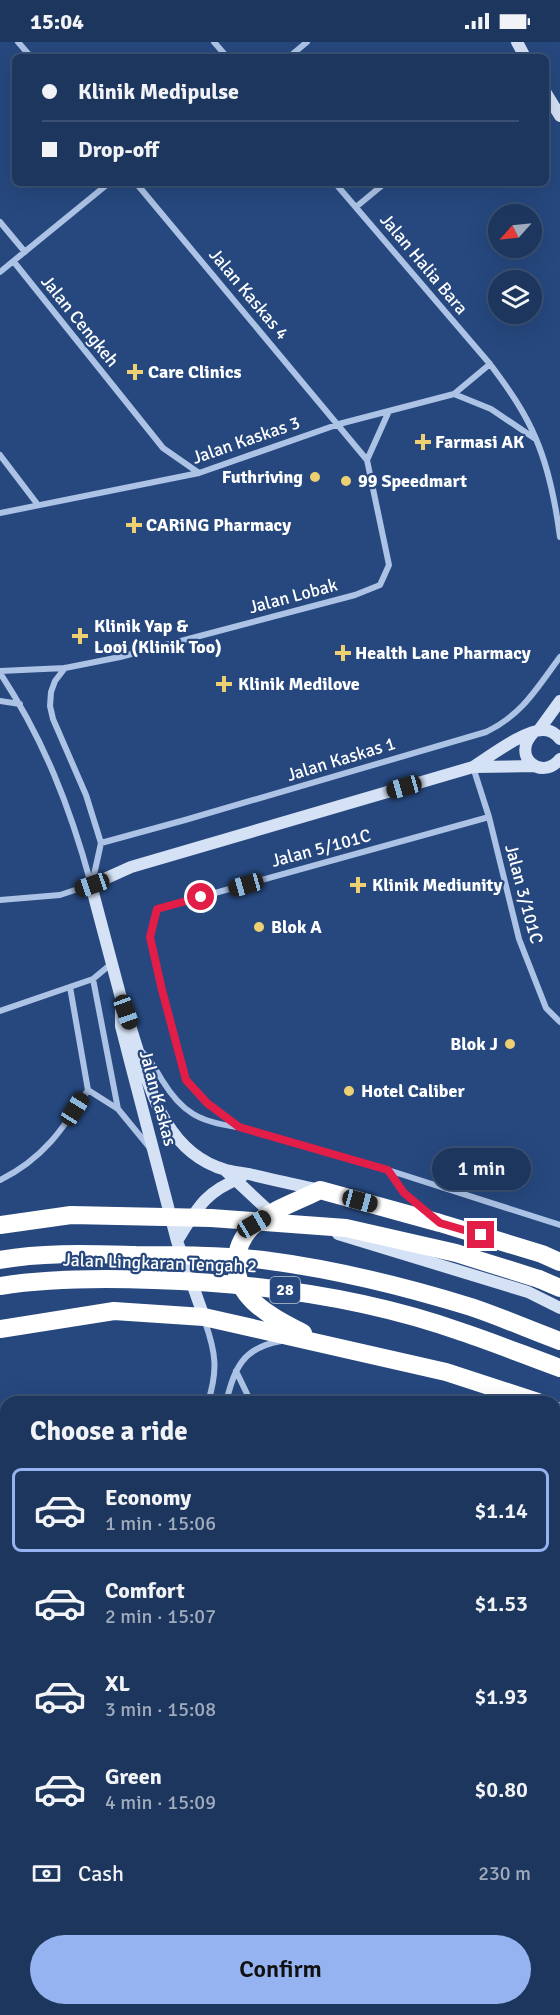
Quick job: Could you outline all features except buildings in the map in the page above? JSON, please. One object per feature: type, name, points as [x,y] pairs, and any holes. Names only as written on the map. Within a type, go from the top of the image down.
[{"type":"highway","points":[[320,1343],[270,1316],[253,1302],[240,1282],[235,1264],[240,1244],[254,1224],[320,1190],[440,1223],[542,1254],[560,1262]]},
{"type":"highway","points":[[0,1225],[72,1215],[211,1218],[346,1228],[456,1253],[560,1288]]},
{"type":"highway","name":"Jalan Lingkaran Tengah 2","points":[[0,1260],[15,1257],[89,1254],[213,1256],[262,1260],[318,1269],[400,1287],[472,1308],[560,1341]]},
{"type":"highway","name":"Jalan Lingkaran Tengah 2","points":[[0,1286],[91,1278],[212,1282],[268,1287],[380,1308],[460,1331],[560,1368]]},
{"type":"highway","points":[[0,1329],[114,1311],[204,1317],[446,1372],[520,1396]]},
{"type":"street","points":[[18,42],[28,54]]},
{"type":"street","points":[[214,42],[224,54]]},
{"type":"street","points":[[293,54],[307,42]]},
{"type":"street","points":[[549,98],[560,116]]},
{"type":"street","points":[[0,272],[105,186]]},
{"type":"street","name":"Jalan Kaskas 4","points":[[139,186],[339,424]]},
{"type":"street","name":"Jalan Halia Bara","points":[[338,186],[490,364]]},
{"type":"street","points":[[356,207],[381,186]]},
{"type":"street","points":[[0,222],[25,252]]},
{"type":"street","name":"Jalan Cengkeh","points":[[14,262],[163,448],[200,473]]},
{"type":"street","points":[[490,364],[512,393],[537,440],[556,506],[560,537]]},
{"type":"street","name":"Jalan Kaskas 3","points":[[0,513],[200,473],[339,424],[454,394],[490,364]]},
{"type":"street","points":[[454,394],[490,409],[537,440]]},
{"type":"street","points":[[339,424],[368,460],[389,411]]},
{"type":"street","points":[[0,455],[38,506]]},
{"type":"street","name":"Jalan Lobak","points":[[0,672],[65,668],[120,657],[355,596],[380,585],[389,565],[368,460]]},
{"type":"street","name":"Jalan Kaskas 1","points":[[101,843],[486,732],[504,723],[518,711],[560,657]]},
{"type":"street","name":"Jalan Kaskas","points":[[65,668],[55,681],[51,692],[52,712],[86,795],[101,843],[92,885]]},
{"type":"street","name":"Jalan Kaskas","points":[[0,672],[20,704],[52,766],[92,885],[113,963],[121,998],[122,1026],[154,1154],[177,1241],[204,1317]]},
{"type":"street","points":[[0,701],[20,704]]},
{"type":"street","points":[[536,766],[530,762],[525,751],[525,744],[560,701]]},
{"type":"street","points":[[473,767],[519,738],[536,732],[550,731],[560,737]]},
{"type":"street","points":[[0,900],[60,896],[92,885],[131,867],[473,767],[536,766],[548,768],[558,764]]},
{"type":"street","name":"Jalan 3/101C","points":[[473,767],[489,817],[519,939],[546,1008],[560,1022]]},
{"type":"street","name":"Jalan 5/101C","points":[[239,1127],[207,1103],[186,1080],[150,937],[157,909],[489,817]]},
{"type":"street","points":[[0,1011],[93,979],[113,963]]},
{"type":"street","points":[[93,979],[118,1109]]},
{"type":"street","points":[[0,1180],[41,1154],[63,1129],[88,1090],[70,987]]},
{"type":"street","points":[[121,998],[152,1094],[172,1132],[191,1152],[225,1170],[272,1214],[528,1292],[560,1308]]},
{"type":"street","name":"Jalan 5/101C","points":[[138,1048],[149,1057],[170,1092],[186,1111],[216,1124],[239,1127],[388,1170],[560,1225]]},
{"type":"street","points":[[88,1090],[118,1109],[154,1154]]},
{"type":"street","points":[[225,1170],[320,1190]]},
{"type":"street","points":[[388,1170],[404,1193],[440,1223]]},
{"type":"street","points":[[177,1241],[207,1196],[221,1186],[251,1175]]},
{"type":"street","points":[[204,1317],[213,1344],[216,1375],[210,1396]]},
{"type":"street","points":[[228,1396],[235,1370],[243,1357],[268,1343],[296,1338]]},
{"type":"street","points":[[235,1370],[248,1396]]},
{"type":"place","name":"Care Clinics","points":[[135,372]]},
{"type":"place","name":"Farmasi AK","points":[[423,442]]},
{"type":"place","name":"Futhriving","points":[[315,477]]},
{"type":"place","name":"99 Speedmart","points":[[346,481]]},
{"type":"place","name":"CARiNG Pharmacy","points":[[134,525]]},
{"type":"place","name":"Klinik Yap & Looi (Klinik Too)","points":[[80,636]]},
{"type":"place","name":"Health Lane Pharmacy","points":[[343,653]]},
{"type":"place","name":"Klinik Medilove","points":[[224,684]]},
{"type":"place","name":"Klinik Mediunity","points":[[358,885]]},
{"type":"place","name":"Blok A","points":[[259,927]]},
{"type":"place","name":"Blok J","points":[[510,1044]]},
{"type":"place","name":"Hotel Caliber","points":[[349,1091]]},
{"type":"route","points":[[201,897],[157,909],[150,937],[186,1080],[207,1103],[239,1127],[388,1170],[404,1193],[440,1223],[481,1235]]}]
